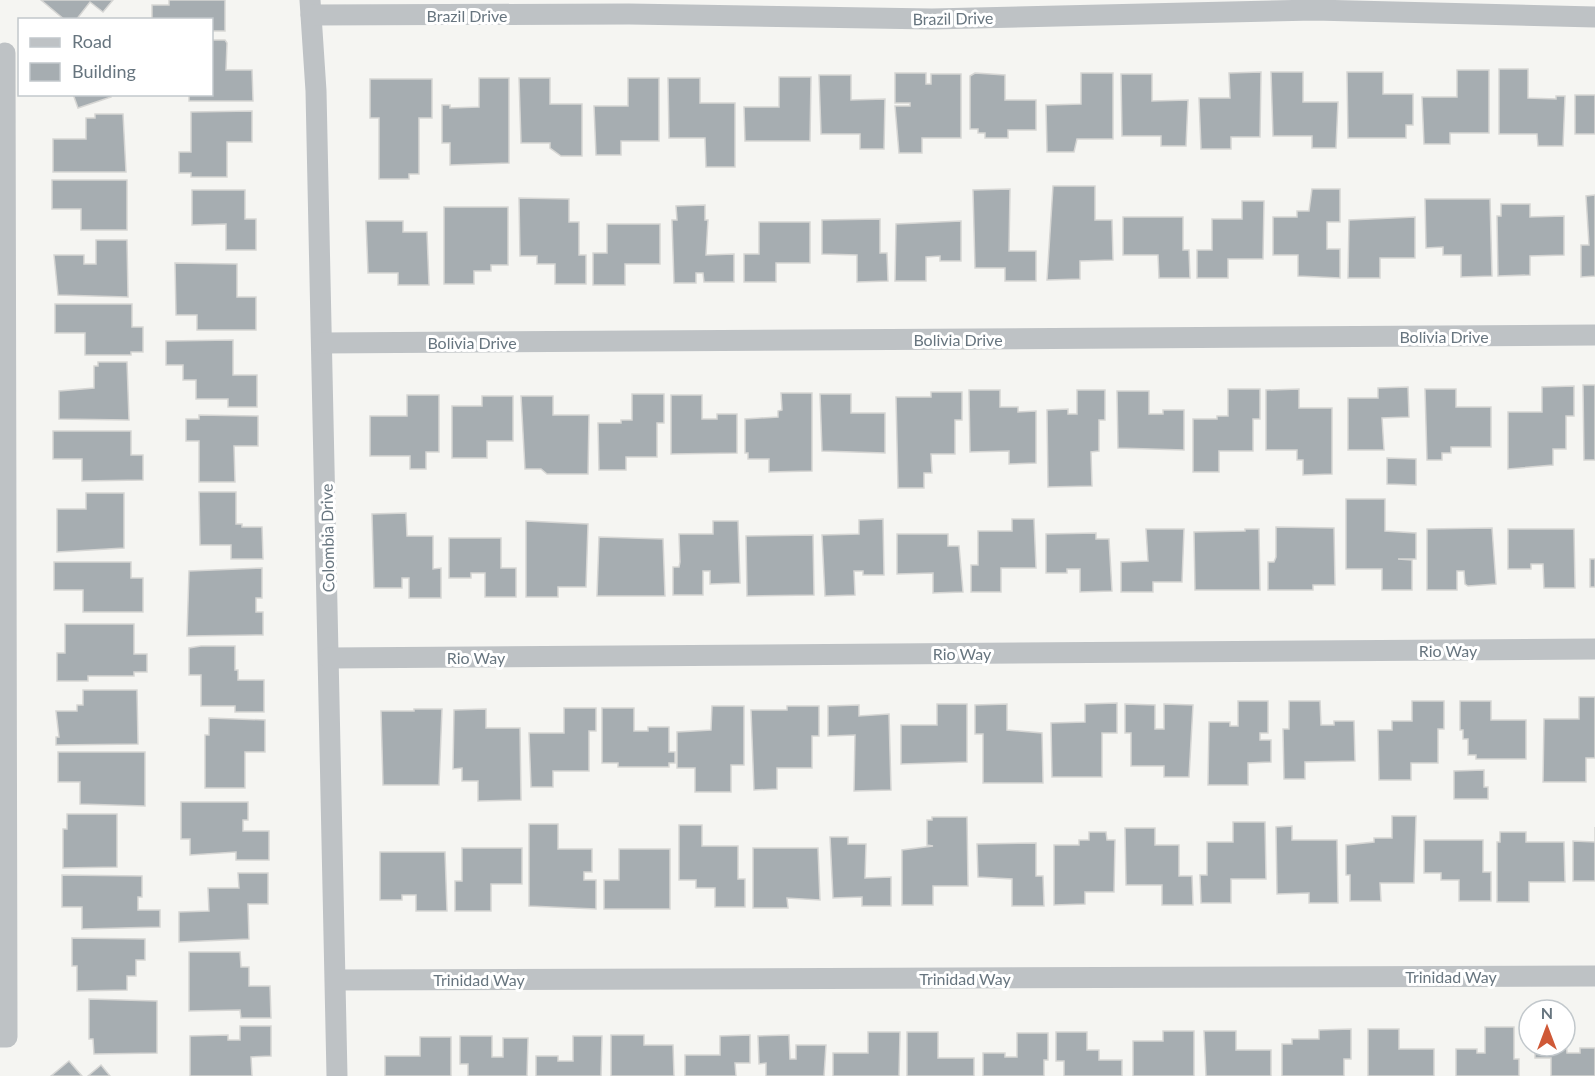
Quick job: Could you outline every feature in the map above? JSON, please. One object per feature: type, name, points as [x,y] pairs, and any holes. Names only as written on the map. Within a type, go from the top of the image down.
[{"type":"street","name":"Brazil Drive","points":[[311,7],[932,10],[1314,5],[1595,17]]},
{"type":"street","name":"Colombia Drive","points":[[311,7],[316,91],[338,1076]]},
{"type":"street","points":[[3,1037],[5,53]]},
{"type":"street","name":"Bolivia Drive","points":[[322,344],[1595,335]]},
{"type":"street","name":"Rio Way","points":[[329,658],[1595,649]]},
{"type":"street","name":"Trinidad Way","points":[[336,980],[1595,976]]},
{"type":"building","points":[[41,0],[113,0],[103,12],[90,2],[78,18],[63,18]]},
{"type":"building","points":[[169,0],[225,0],[225,31],[213,31],[213,18],[152,18],[152,5],[169,5]]},
{"type":"building","points":[[213,40],[225,40],[227,43],[226,70],[252,70],[253,101],[189,101],[189,96],[213,96]]},
{"type":"building","points":[[1499,69],[1528,69],[1528,98],[1556,99],[1556,96],[1565,96],[1563,146],[1538,146],[1537,134],[1499,134]]},
{"type":"building","points":[[1457,70],[1489,70],[1489,133],[1450,133],[1450,144],[1424,144],[1422,97],[1457,97]]},
{"type":"building","points":[[1261,72],[1260,137],[1231,137],[1231,149],[1201,149],[1199,98],[1230,98],[1229,73]]},
{"type":"building","points":[[1271,72],[1303,72],[1303,102],[1338,102],[1336,148],[1312,148],[1312,136],[1273,136]]},
{"type":"building","points":[[1347,72],[1383,72],[1383,94],[1413,94],[1413,125],[1406,125],[1406,138],[1348,138]]},
{"type":"building","points":[[895,73],[926,73],[926,84],[931,84],[931,74],[961,74],[961,138],[922,138],[922,153],[899,153],[895,106],[910,106],[910,103],[895,103]]},
{"type":"building","points":[[975,73],[1005,75],[1005,100],[1036,100],[1036,130],[1008,130],[1008,138],[985,138],[985,133],[978,133],[978,129],[970,129],[970,76]]},
{"type":"building","points":[[1081,73],[1113,73],[1113,139],[1077,139],[1074,152],[1047,152],[1046,105],[1081,104]]},
{"type":"building","points":[[1121,74],[1152,74],[1152,101],[1188,100],[1186,146],[1161,146],[1161,136],[1122,136]]},
{"type":"building","points":[[819,75],[851,75],[851,100],[885,99],[884,149],[860,149],[860,134],[821,134]]},
{"type":"building","points":[[779,77],[811,77],[810,141],[745,141],[744,107],[779,107]]},
{"type":"building","points":[[479,78],[509,78],[509,163],[450,165],[450,143],[442,143],[442,105],[450,105],[450,108],[479,107]]},
{"type":"building","points":[[519,78],[550,78],[550,104],[582,104],[582,156],[561,156],[550,148],[550,143],[521,143]]},
{"type":"building","points":[[628,78],[659,78],[659,141],[621,141],[621,155],[596,155],[594,106],[628,106]]},
{"type":"building","points":[[668,78],[700,78],[700,103],[735,103],[735,167],[706,167],[705,138],[669,138]]},
{"type":"building","points":[[370,79],[432,79],[432,118],[419,118],[419,174],[409,174],[409,179],[379,179],[379,118],[370,118]]},
{"type":"building","points":[[1575,95],[1595,95],[1595,134],[1575,134]]},
{"type":"building","points":[[74,96],[111,96],[111,97],[78,108]]},
{"type":"building","points":[[252,111],[252,142],[227,142],[227,177],[191,177],[191,173],[179,173],[179,152],[191,152],[191,112]]},
{"type":"building","points":[[95,114],[123,114],[126,172],[53,172],[53,139],[86,139],[86,118],[95,118]]},
{"type":"building","points":[[52,180],[127,180],[127,230],[81,230],[81,209],[52,209]]},
{"type":"building","points":[[1053,186],[1095,186],[1095,220],[1112,220],[1113,260],[1080,261],[1080,279],[1047,280]]},
{"type":"building","points":[[1010,189],[1009,251],[1036,251],[1036,281],[1005,281],[1005,268],[975,268],[973,190]]},
{"type":"building","points":[[1312,189],[1340,189],[1340,222],[1327,222],[1327,249],[1340,249],[1340,278],[1298,276],[1298,255],[1273,255],[1273,217],[1297,217],[1297,211],[1309,211]]},
{"type":"building","points":[[192,190],[245,190],[245,219],[256,219],[256,250],[226,250],[226,224],[192,225]]},
{"type":"building","points":[[1595,195],[1595,276],[1581,277],[1581,245],[1589,245],[1586,196]]},
{"type":"building","points":[[519,198],[569,199],[569,222],[579,222],[579,255],[586,255],[586,284],[555,284],[555,264],[537,264],[537,256],[520,256]]},
{"type":"building","points":[[1425,199],[1490,199],[1492,276],[1461,277],[1461,255],[1443,255],[1443,247],[1426,248]]},
{"type":"building","points":[[1242,201],[1264,201],[1263,259],[1228,259],[1228,278],[1197,278],[1197,250],[1212,250],[1212,219],[1242,219]]},
{"type":"building","points":[[1501,204],[1530,204],[1530,217],[1564,216],[1564,255],[1530,256],[1530,275],[1498,276],[1497,216],[1501,216]]},
{"type":"building","points":[[705,205],[705,220],[708,220],[706,255],[734,254],[734,282],[704,282],[703,273],[696,273],[696,283],[674,283],[672,220],[677,220],[676,206]]},
{"type":"building","points":[[444,207],[508,207],[508,265],[491,265],[491,271],[474,271],[474,284],[444,284]]},
{"type":"building","points":[[1123,217],[1183,217],[1183,250],[1189,250],[1190,278],[1159,278],[1158,255],[1123,255]]},
{"type":"building","points":[[1415,217],[1415,258],[1380,258],[1380,278],[1348,278],[1349,220]]},
{"type":"building","points":[[880,219],[880,253],[887,253],[888,281],[857,282],[857,255],[822,254],[822,220]]},
{"type":"building","points":[[366,221],[403,221],[403,232],[427,232],[429,285],[398,285],[398,273],[368,273]]},
{"type":"building","points":[[961,221],[961,261],[940,261],[940,256],[926,257],[926,281],[895,281],[896,224]]},
{"type":"building","points":[[759,222],[810,222],[810,263],[776,263],[776,282],[744,282],[744,254],[759,254]]},
{"type":"building","points":[[607,224],[660,224],[660,264],[625,264],[625,285],[593,285],[593,253],[607,253]]},
{"type":"building","points":[[96,240],[127,240],[128,297],[58,295],[54,255],[84,255],[84,264],[96,264]]},
{"type":"building","points":[[175,263],[237,264],[237,297],[256,297],[256,330],[197,330],[197,315],[176,315]]},
{"type":"building","points":[[55,304],[132,304],[132,327],[143,327],[143,352],[131,352],[131,355],[85,355],[85,333],[55,333]]},
{"type":"building","points":[[233,340],[233,375],[257,375],[257,407],[228,407],[228,399],[196,399],[196,380],[183,380],[183,365],[166,365],[166,341]]},
{"type":"building","points":[[98,362],[127,362],[129,420],[59,419],[59,391],[94,388],[94,366],[98,366]]},
{"type":"building","points":[[1583,385],[1595,385],[1595,460],[1584,460]]},
{"type":"building","points":[[1574,386],[1574,416],[1566,416],[1566,449],[1553,449],[1553,465],[1508,469],[1508,412],[1542,412],[1542,387]]},
{"type":"building","points":[[1408,387],[1409,417],[1382,418],[1384,450],[1348,450],[1348,398],[1378,398],[1378,388]]},
{"type":"building","points":[[1228,389],[1260,389],[1260,419],[1253,419],[1253,451],[1219,451],[1219,472],[1193,472],[1193,419],[1217,419],[1217,416],[1228,416]]},
{"type":"building","points":[[1299,389],[1299,408],[1332,408],[1332,474],[1303,475],[1303,460],[1297,460],[1297,450],[1266,450],[1266,390]]},
{"type":"building","points":[[1425,389],[1456,389],[1456,407],[1491,407],[1491,447],[1451,447],[1451,453],[1442,453],[1442,460],[1427,460]]},
{"type":"building","points":[[969,390],[1000,390],[1000,407],[1018,407],[1018,412],[1036,411],[1036,463],[1009,464],[1009,451],[970,452]]},
{"type":"building","points":[[1077,390],[1105,390],[1105,420],[1099,420],[1099,451],[1091,452],[1092,486],[1048,487],[1047,410],[1068,409],[1068,414],[1077,414]]},
{"type":"building","points":[[1117,391],[1149,391],[1149,414],[1163,414],[1163,410],[1184,410],[1184,450],[1118,448]]},
{"type":"building","points":[[931,392],[962,392],[962,420],[955,420],[955,454],[931,454],[932,473],[924,473],[924,488],[898,488],[896,397],[931,397]]},
{"type":"building","points":[[781,393],[812,393],[812,471],[769,472],[769,459],[748,459],[748,453],[745,453],[745,419],[778,417],[778,411],[782,410]]},
{"type":"building","points":[[632,394],[664,394],[664,423],[657,423],[657,457],[626,457],[626,470],[599,470],[598,423],[621,423],[621,420],[632,420]]},
{"type":"building","points":[[820,394],[851,394],[851,413],[885,413],[885,453],[822,451]]},
{"type":"building","points":[[407,395],[439,395],[439,452],[426,452],[426,469],[410,469],[410,456],[370,456],[370,416],[407,416]]},
{"type":"building","points":[[671,395],[702,395],[702,419],[717,419],[717,414],[737,414],[737,453],[671,454]]},
{"type":"building","points":[[482,396],[513,396],[513,441],[487,441],[487,458],[452,458],[452,406],[482,406]]},
{"type":"building","points":[[521,396],[553,396],[553,415],[589,415],[588,474],[547,474],[541,469],[525,469]]},
{"type":"building","points":[[199,415],[258,416],[258,446],[234,446],[235,482],[199,482],[199,441],[186,441],[186,419],[199,419]]},
{"type":"building","points":[[53,431],[131,431],[131,455],[143,455],[143,480],[82,481],[82,459],[53,459]]},
{"type":"building","points":[[1387,458],[1416,459],[1416,485],[1387,484]]},
{"type":"building","points":[[199,492],[236,492],[236,524],[242,524],[242,527],[262,527],[263,559],[231,559],[231,545],[200,545]]},
{"type":"building","points":[[86,493],[124,493],[124,548],[57,552],[57,509],[86,509]]},
{"type":"building","points":[[1346,499],[1385,499],[1385,531],[1416,533],[1416,559],[1398,559],[1412,560],[1412,590],[1382,590],[1382,569],[1346,569]]},
{"type":"building","points":[[406,513],[407,536],[433,536],[433,569],[441,568],[441,598],[409,598],[409,578],[402,578],[402,588],[374,588],[372,514]]},
{"type":"building","points":[[883,519],[884,575],[863,575],[863,571],[854,571],[855,595],[825,596],[822,535],[859,534],[859,520]]},
{"type":"building","points":[[1012,519],[1034,519],[1036,568],[1001,568],[1001,592],[971,592],[971,565],[978,565],[978,531],[1012,531]]},
{"type":"building","points":[[526,521],[588,524],[586,587],[558,587],[558,597],[526,597]]},
{"type":"building","points":[[713,521],[738,521],[740,583],[710,584],[710,571],[703,571],[703,595],[673,595],[673,567],[679,567],[680,562],[679,534],[713,534]]},
{"type":"building","points":[[1276,527],[1334,528],[1335,585],[1313,585],[1313,590],[1268,590],[1268,562],[1274,562],[1276,557]]},
{"type":"building","points":[[1492,528],[1496,584],[1468,586],[1465,584],[1464,571],[1457,571],[1457,590],[1427,590],[1427,529]]},
{"type":"building","points":[[1146,529],[1184,529],[1182,582],[1153,582],[1153,592],[1121,592],[1121,562],[1148,561]]},
{"type":"building","points":[[1245,529],[1259,529],[1260,590],[1195,590],[1194,532],[1245,531]]},
{"type":"building","points":[[1508,529],[1574,529],[1575,588],[1544,588],[1543,564],[1531,564],[1531,569],[1508,569]]},
{"type":"building","points":[[1096,533],[1096,539],[1109,539],[1112,591],[1080,592],[1080,569],[1067,569],[1067,573],[1046,573],[1046,534]]},
{"type":"building","points":[[897,534],[948,534],[948,546],[959,546],[963,592],[933,593],[933,573],[897,574]]},
{"type":"building","points":[[813,535],[814,595],[747,596],[746,536]]},
{"type":"building","points":[[599,537],[663,539],[665,596],[597,596]]},
{"type":"building","points":[[449,538],[501,538],[501,568],[516,568],[516,597],[485,597],[485,573],[471,573],[471,578],[449,578]]},
{"type":"building","points":[[1590,559],[1595,559],[1595,587],[1590,587]]},
{"type":"building","points":[[54,562],[131,562],[131,578],[143,578],[143,612],[83,612],[83,590],[54,590]]},
{"type":"building","points":[[262,568],[262,598],[256,598],[256,612],[263,612],[263,635],[187,636],[189,571]]},
{"type":"building","points":[[65,624],[134,624],[134,654],[147,654],[147,672],[134,672],[134,676],[88,676],[88,681],[57,681],[57,653],[65,653]]},
{"type":"building","points":[[235,646],[235,670],[238,670],[238,680],[264,680],[264,712],[235,712],[235,706],[201,706],[201,675],[189,675],[189,648]]},
{"type":"building","points":[[83,690],[137,690],[138,744],[56,745],[56,737],[59,737],[56,711],[77,711],[77,705],[83,705]]},
{"type":"building","points":[[1579,697],[1595,697],[1595,758],[1586,758],[1586,782],[1543,782],[1544,719],[1579,719]]},
{"type":"building","points":[[1238,701],[1268,701],[1268,733],[1260,733],[1260,740],[1271,740],[1271,762],[1248,763],[1248,785],[1208,785],[1209,722],[1230,722],[1230,726],[1238,726]]},
{"type":"building","points":[[1289,701],[1320,701],[1321,725],[1334,725],[1334,721],[1354,721],[1355,761],[1305,762],[1305,779],[1284,779],[1283,729],[1289,729]]},
{"type":"building","points":[[1412,701],[1444,701],[1444,729],[1438,729],[1438,763],[1411,763],[1411,780],[1379,780],[1378,730],[1392,730],[1392,721],[1412,721]]},
{"type":"building","points":[[1460,701],[1491,701],[1491,720],[1526,720],[1526,759],[1476,759],[1476,755],[1468,755],[1468,739],[1463,739],[1463,730],[1460,730]]},
{"type":"building","points":[[1117,703],[1117,733],[1102,733],[1102,777],[1052,777],[1051,723],[1085,722],[1085,704]]},
{"type":"building","points":[[937,704],[967,704],[967,762],[901,764],[901,725],[937,725]]},
{"type":"building","points":[[1007,704],[1007,730],[1042,733],[1043,783],[983,783],[983,734],[975,734],[975,705]]},
{"type":"building","points":[[1125,704],[1155,705],[1155,729],[1164,729],[1164,704],[1193,705],[1189,777],[1164,777],[1164,766],[1131,766],[1131,733],[1125,733]]},
{"type":"building","points":[[859,705],[859,716],[889,714],[891,790],[854,791],[855,735],[828,736],[828,706]]},
{"type":"building","points":[[712,706],[744,706],[744,765],[731,765],[731,792],[695,792],[695,768],[677,768],[677,732],[711,730]]},
{"type":"building","points":[[787,706],[819,706],[819,736],[812,736],[812,768],[777,768],[777,789],[754,790],[751,710],[787,710]]},
{"type":"building","points":[[564,708],[596,708],[596,731],[589,731],[589,771],[553,771],[553,787],[531,787],[529,733],[564,733]]},
{"type":"building","points":[[602,708],[634,708],[634,731],[648,731],[648,727],[669,727],[669,752],[675,752],[675,763],[669,763],[669,767],[618,767],[618,763],[602,763]]},
{"type":"building","points":[[414,709],[442,709],[439,785],[383,785],[381,711],[414,711]]},
{"type":"building","points":[[486,709],[486,728],[520,728],[521,800],[478,801],[478,781],[462,781],[462,768],[453,769],[454,710]]},
{"type":"building","points":[[209,718],[265,720],[265,752],[245,752],[245,788],[205,788],[205,735],[209,735]]},
{"type":"building","points":[[58,752],[145,752],[145,806],[80,804],[80,782],[58,782]]},
{"type":"building","points":[[1484,770],[1484,787],[1488,787],[1488,799],[1454,799],[1454,771]]},
{"type":"building","points":[[181,802],[248,802],[248,820],[243,820],[243,831],[269,831],[269,860],[236,860],[236,852],[190,855],[190,839],[181,839]]},
{"type":"building","points":[[67,814],[117,814],[117,867],[63,868],[63,829],[67,829]]},
{"type":"building","points":[[1392,816],[1416,816],[1414,883],[1380,883],[1381,901],[1350,901],[1350,875],[1346,875],[1346,845],[1374,842],[1374,838],[1392,838]]},
{"type":"building","points":[[932,817],[967,817],[968,886],[933,886],[933,905],[902,905],[902,850],[933,846],[927,845],[927,820],[932,820]]},
{"type":"building","points":[[1233,822],[1265,822],[1266,879],[1231,879],[1231,903],[1201,903],[1200,875],[1207,875],[1207,842],[1233,842]]},
{"type":"building","points":[[529,824],[558,824],[558,849],[592,849],[592,872],[584,872],[584,880],[596,880],[596,909],[529,906]]},
{"type":"building","points":[[679,825],[702,825],[702,846],[738,846],[738,879],[745,879],[745,907],[715,907],[715,888],[696,888],[696,880],[679,880]]},
{"type":"building","points":[[1292,826],[1292,840],[1337,840],[1338,903],[1309,903],[1309,893],[1277,894],[1276,827]]},
{"type":"building","points":[[1125,828],[1155,828],[1155,845],[1179,845],[1179,876],[1192,876],[1193,905],[1162,905],[1162,885],[1126,885]]},
{"type":"building","points":[[1089,832],[1106,832],[1107,840],[1115,840],[1114,892],[1085,892],[1085,904],[1054,905],[1054,845],[1079,845],[1079,840],[1089,840]]},
{"type":"building","points":[[1500,832],[1526,832],[1526,842],[1564,842],[1565,882],[1529,882],[1529,902],[1497,902],[1497,842],[1500,842]]},
{"type":"building","points":[[830,837],[848,837],[848,844],[866,844],[865,878],[891,877],[891,906],[862,906],[862,897],[833,898]]},
{"type":"building","points":[[1424,840],[1483,840],[1483,872],[1491,872],[1491,901],[1459,901],[1459,880],[1441,880],[1441,873],[1424,873]]},
{"type":"building","points":[[1573,841],[1595,842],[1595,881],[1573,881]]},
{"type":"building","points":[[1036,843],[1036,876],[1043,876],[1044,906],[1012,906],[1012,879],[978,877],[977,844]]},
{"type":"building","points":[[462,848],[522,848],[522,884],[491,884],[491,911],[455,911],[455,881],[462,881]]},
{"type":"building","points":[[753,848],[818,848],[820,900],[787,898],[788,908],[753,908]]},
{"type":"building","points":[[619,849],[670,849],[670,909],[604,909],[604,880],[619,880]]},
{"type":"building","points":[[380,852],[445,852],[447,911],[416,911],[416,895],[402,895],[402,900],[380,900]]},
{"type":"building","points":[[238,873],[268,873],[268,904],[248,904],[249,939],[179,942],[179,912],[209,911],[208,888],[239,888]]},
{"type":"building","points":[[62,875],[142,876],[142,897],[138,897],[138,910],[160,910],[160,927],[82,929],[82,907],[62,907]]},
{"type":"building","points":[[72,938],[145,939],[145,960],[136,960],[136,976],[127,976],[127,990],[77,991],[77,966],[72,966]]},
{"type":"building","points":[[189,952],[240,952],[241,967],[249,967],[249,986],[270,986],[271,1018],[241,1018],[240,1010],[189,1011]]},
{"type":"building","points":[[89,999],[157,1001],[157,1053],[94,1054],[93,1039],[89,1039]]},
{"type":"building","points":[[240,1026],[271,1026],[271,1056],[251,1057],[252,1076],[190,1076],[190,1036],[228,1035],[228,1040],[240,1040]]},
{"type":"building","points":[[1485,1027],[1514,1027],[1514,1059],[1519,1059],[1519,1076],[1456,1076],[1456,1049],[1477,1049],[1477,1053],[1485,1053]]},
{"type":"building","points":[[1351,1029],[1351,1059],[1344,1059],[1344,1076],[1282,1076],[1282,1044],[1292,1044],[1292,1039],[1319,1039],[1319,1030]]},
{"type":"building","points":[[1368,1029],[1399,1029],[1399,1049],[1434,1049],[1434,1076],[1368,1076]]},
{"type":"building","points":[[1163,1031],[1194,1031],[1194,1076],[1133,1076],[1133,1041],[1163,1041]]},
{"type":"building","points":[[1204,1031],[1236,1031],[1236,1050],[1271,1050],[1271,1076],[1206,1076]]},
{"type":"building","points":[[868,1032],[900,1032],[899,1076],[833,1076],[833,1053],[868,1053]]},
{"type":"building","points":[[907,1032],[938,1032],[938,1058],[974,1058],[974,1076],[907,1076]]},
{"type":"building","points":[[1056,1032],[1087,1032],[1087,1050],[1099,1050],[1099,1060],[1122,1060],[1122,1076],[1064,1076],[1064,1061],[1056,1061]]},
{"type":"building","points":[[1017,1033],[1048,1033],[1048,1060],[1044,1060],[1044,1076],[983,1076],[983,1053],[1005,1053],[1005,1057],[1017,1057]]},
{"type":"building","points":[[611,1035],[644,1035],[644,1045],[673,1045],[674,1076],[611,1076]]},
{"type":"building","points":[[750,1035],[750,1063],[735,1063],[736,1076],[685,1076],[685,1055],[720,1055],[720,1036]]},
{"type":"building","points":[[789,1035],[790,1059],[796,1059],[796,1045],[826,1045],[824,1076],[766,1076],[766,1063],[759,1064],[758,1036]]},
{"type":"building","points":[[460,1036],[492,1036],[492,1057],[503,1057],[503,1038],[528,1038],[527,1076],[468,1076],[468,1064],[460,1064]]},
{"type":"building","points":[[573,1036],[602,1036],[601,1076],[536,1076],[536,1056],[558,1056],[558,1061],[573,1061]]},
{"type":"building","points":[[420,1037],[451,1037],[451,1076],[385,1076],[385,1056],[420,1056]]},
{"type":"building","points":[[1580,1048],[1595,1048],[1595,1076],[1551,1076],[1551,1058],[1577,1058]]},
{"type":"building","points":[[69,1061],[82,1076],[51,1076]]},
{"type":"building","points":[[101,1065],[110,1076],[88,1076]]}]
